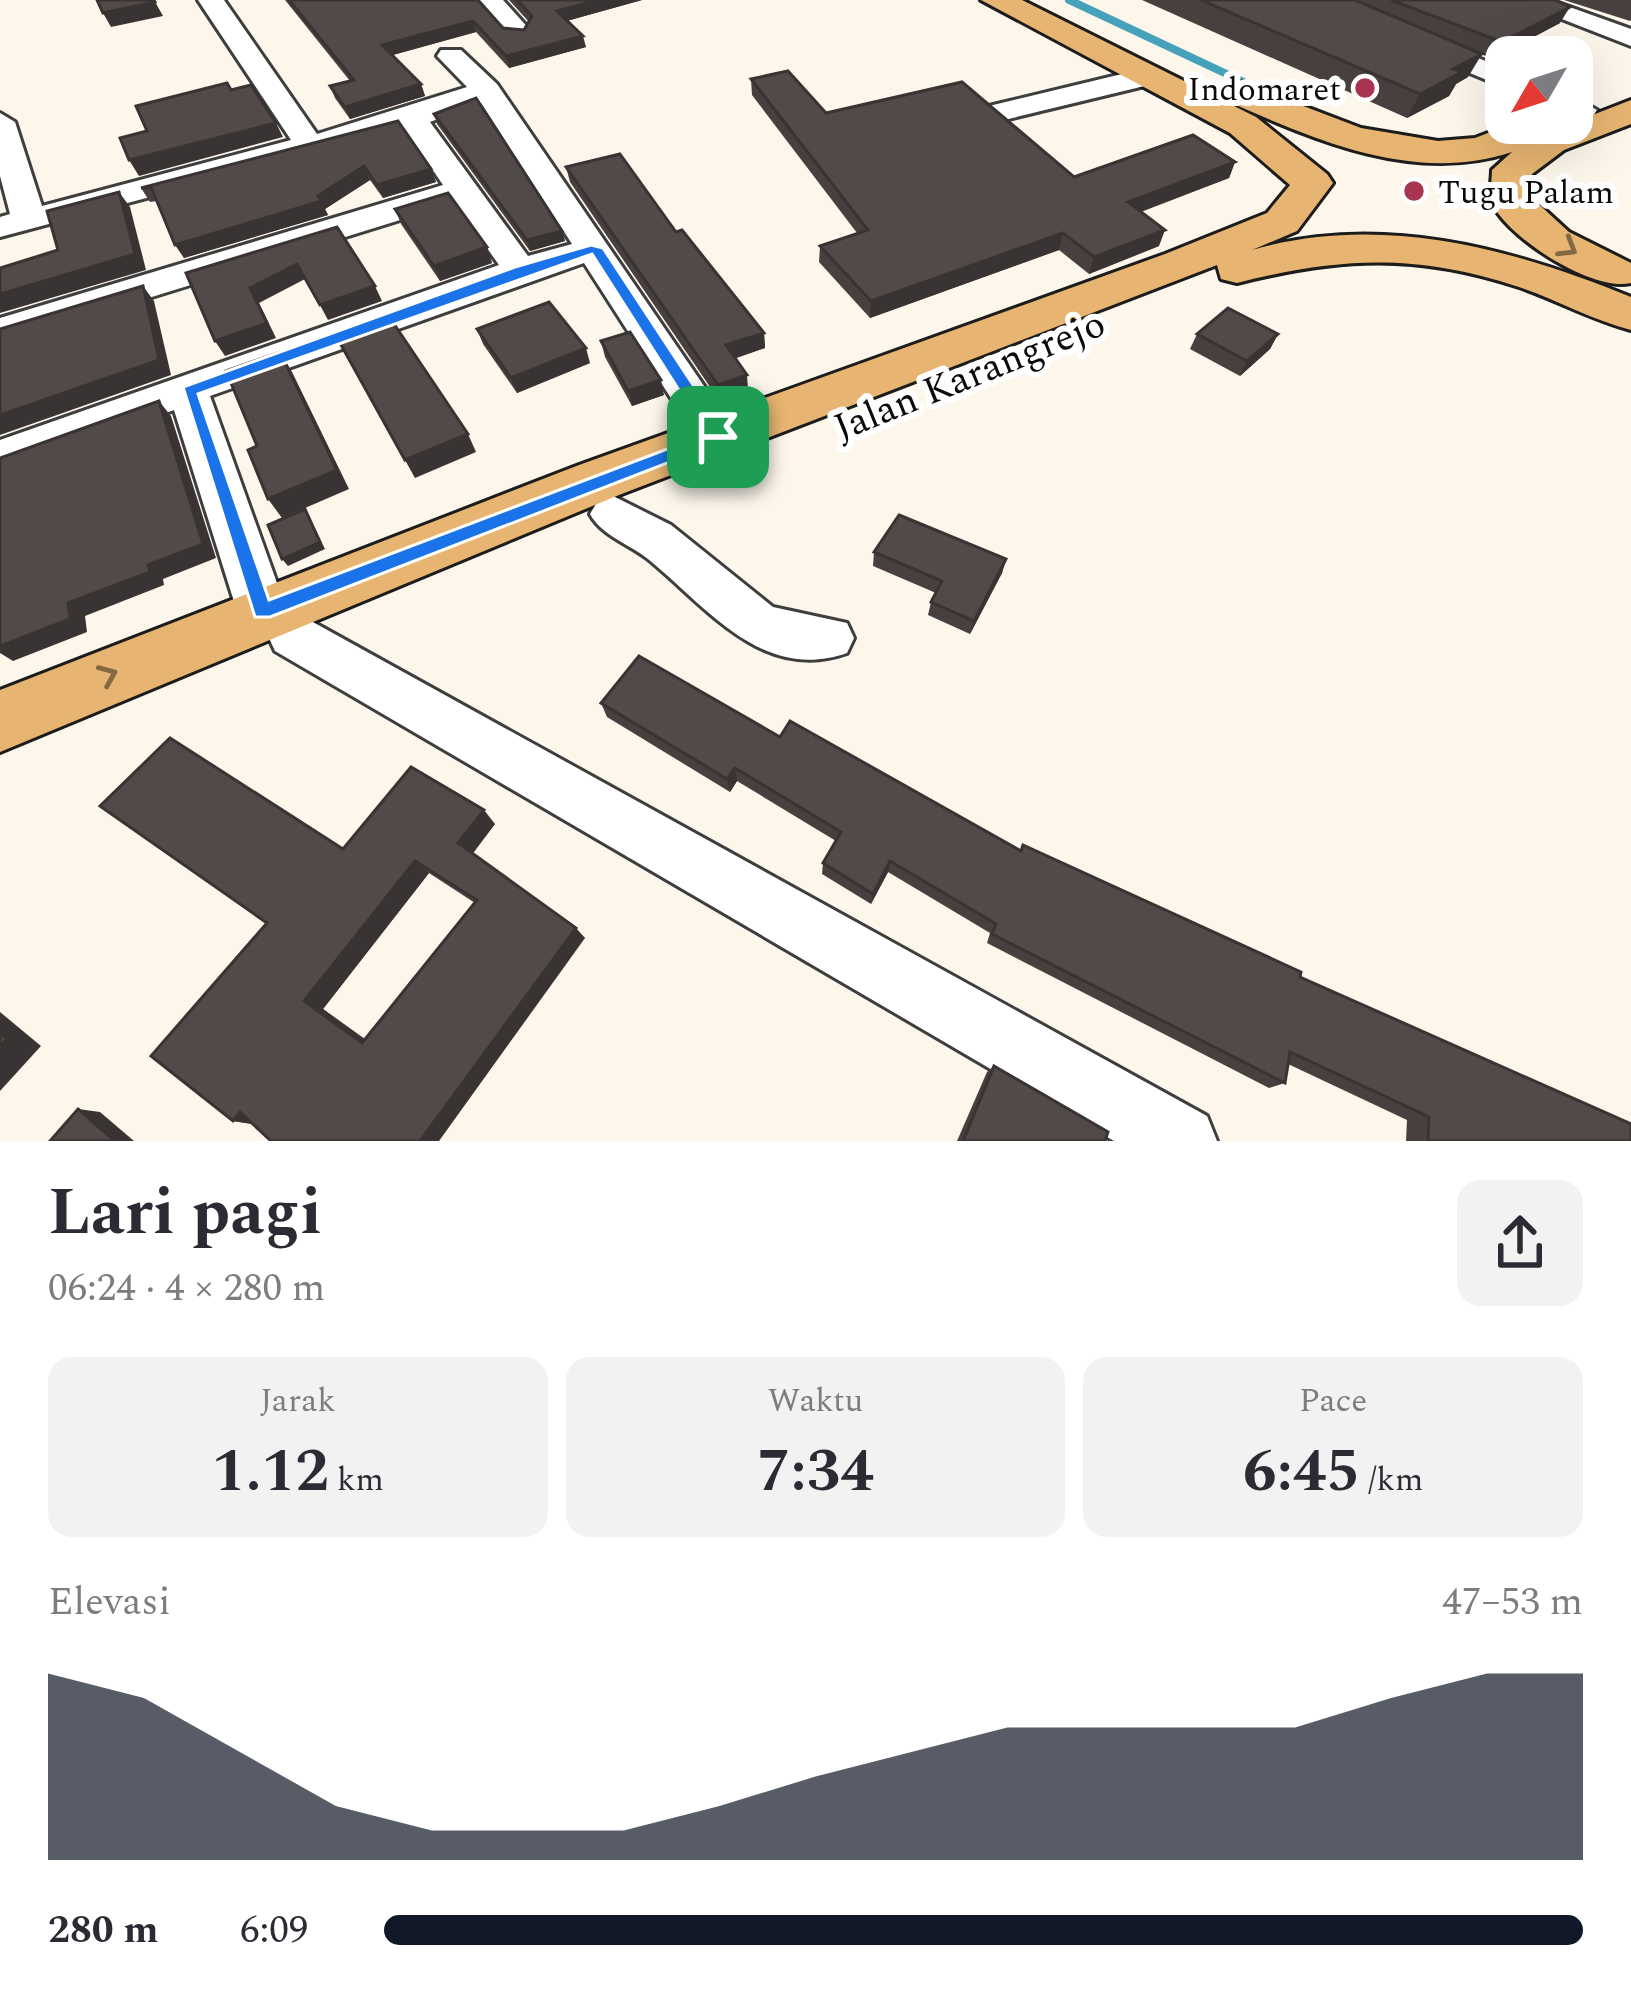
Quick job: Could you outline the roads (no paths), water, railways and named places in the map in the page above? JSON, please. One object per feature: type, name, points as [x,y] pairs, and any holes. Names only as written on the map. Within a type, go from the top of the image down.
[{"type":"main road","points":[[997,0],[1243,125],[1312,183],[1333,214],[1355,229],[1414,249],[1511,266],[1631,315]]},
{"type":"main road","points":[[1043,0],[1278,110],[1466,167],[1554,241],[1631,281]]},
{"type":"main road","points":[[1593,104],[1631,90]]},
{"type":"main road","points":[[1414,249],[1476,252],[1498,245],[1513,233],[1517,219],[1512,203],[1513,170],[1526,157],[1631,111]]},
{"type":"main road","points":[[1399,148],[1466,151],[1485,144]]},
{"type":"main road","name":"Jalan Karangrejo","points":[[0,762],[278,624],[718,437],[1282,222],[1312,183],[1315,169],[1345,150],[1399,148]]},
{"type":"main road","name":"Jalan Karangrejo","points":[[0,721],[613,514],[1261,260],[1342,244],[1414,249]]},
{"type":"street","points":[[211,0],[309,144]]},
{"type":"street","points":[[494,4],[532,0]]},
{"type":"street","points":[[1306,0],[1485,71]]},
{"type":"street","points":[[1526,0],[1631,38]]},
{"type":"street","points":[[494,4],[518,31]]},
{"type":"street","points":[[451,56],[488,90],[718,437]]},
{"type":"street","points":[[1000,112],[1151,76]]},
{"type":"street","points":[[0,122],[15,223],[412,118],[488,90]]},
{"type":"street","points":[[412,118],[520,270]]},
{"type":"street","points":[[0,331],[463,190]]},
{"type":"street","points":[[0,457],[520,270],[596,248]]},
{"type":"street","points":[[188,391],[278,624],[1182,1141]]},
{"type":"street","points":[[613,514],[656,539],[718,598],[776,632],[812,641],[829,638]]},
{"type":"waterway","points":[[1069,0],[1265,92]]},
{"type":"place","name":"Indomaret","points":[[1365,88]]},
{"type":"place","name":"Tugu Palam","points":[[1414,191]]}]
